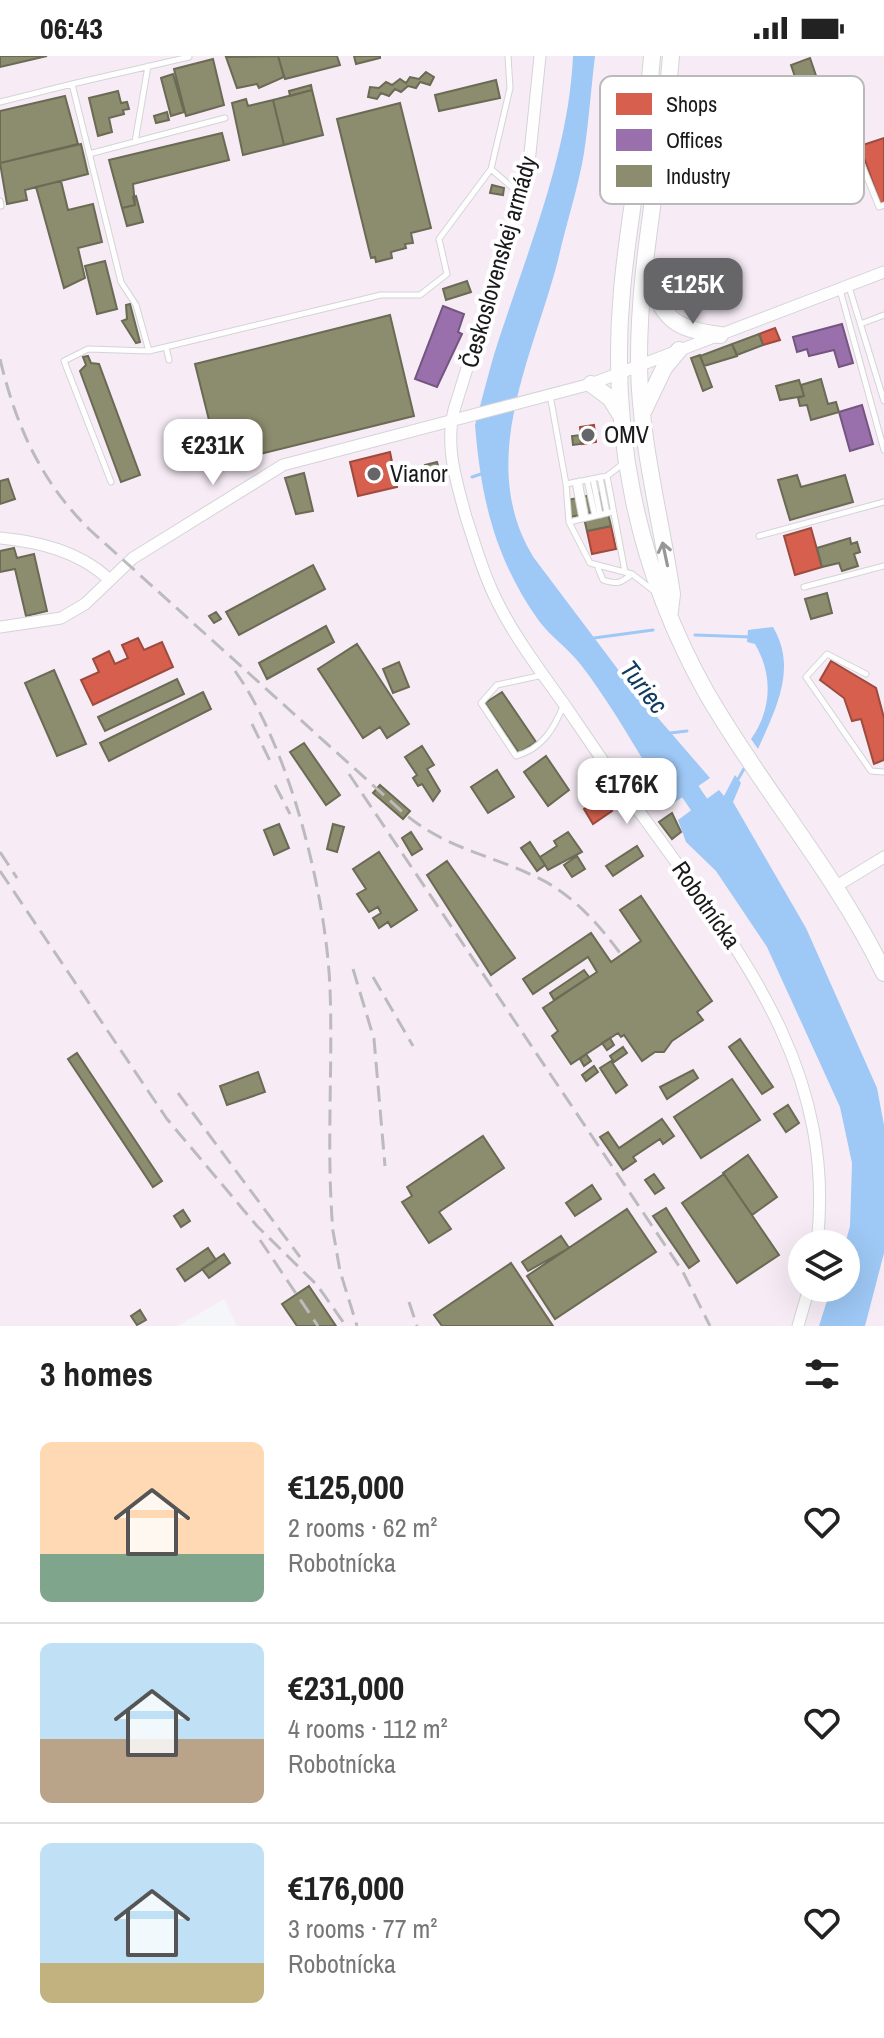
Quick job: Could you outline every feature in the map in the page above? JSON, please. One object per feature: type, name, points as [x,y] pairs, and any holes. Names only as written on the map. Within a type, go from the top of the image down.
[{"type":"main road","points":[[651,76],[652,56]]},
{"type":"main road","points":[[669,76],[671,56]]},
{"type":"main road","points":[[634,204],[625,259],[620,374],[625,461],[636,517],[666,604],[692,665],[741,750],[835,887],[884,973]]},
{"type":"main road","points":[[653,204],[639,366],[653,498],[672,594],[666,604]]},
{"type":"main road","points":[[645,268],[660,307],[674,323],[684,329],[720,335]]},
{"type":"main road","points":[[642,414],[664,368],[679,350]]},
{"type":"main road","points":[[591,384],[610,398],[621,415]]},
{"type":"street","name":"Československej armády","points":[[458,417],[522,196],[534,139],[540,56]]},
{"type":"street","points":[[0,627],[61,618],[85,604],[109,579],[144,551],[283,465],[591,384],[884,272]]},
{"type":"street","name":"Robotnícka","points":[[458,417],[449,437],[452,459],[480,564],[501,609],[564,704],[715,916],[777,1017],[804,1084],[817,1141],[821,1193],[818,1230]]},
{"type":"street","points":[[0,538],[55,547],[96,567],[109,579]]},
{"type":"street","points":[[835,887],[884,857]]},
{"type":"street","points":[[798,1326],[805,1302]]},
{"type":"lane","points":[[111,482],[64,361],[88,349],[149,351],[381,295],[420,295],[447,274],[439,239],[491,169],[510,88],[508,56]]},
{"type":"lane","points":[[0,102],[189,57]]},
{"type":"lane","points":[[135,142],[148,66]]},
{"type":"lane","points":[[72,84],[121,282],[136,305],[149,351]]},
{"type":"lane","points":[[89,154],[225,118]]},
{"type":"lane","points":[[491,169],[522,196]]},
{"type":"lane","points":[[864,170],[879,207],[884,205]]},
{"type":"lane","points":[[844,288],[863,323],[884,401]]},
{"type":"lane","points":[[844,288],[884,450]]},
{"type":"lane","points":[[863,323],[884,315]]},
{"type":"lane","points":[[166,347],[169,360]]},
{"type":"lane","points":[[550,394],[566,484],[569,522],[590,563],[628,573],[666,604]]},
{"type":"lane","points":[[566,484],[597,478],[625,461]]},
{"type":"lane","points":[[597,478],[604,514],[628,573]]},
{"type":"lane","points":[[597,478],[604,514]]},
{"type":"lane","points":[[577,482],[584,518]]},
{"type":"lane","points":[[759,536],[884,502]]},
{"type":"lane","points":[[569,522],[604,514]]},
{"type":"lane","points":[[804,587],[884,566]]},
{"type":"lane","points":[[598,567],[603,580],[613,584],[621,583],[628,573]]},
{"type":"lane","points":[[866,674],[827,654],[806,677],[871,771],[884,772]]},
{"type":"lane","points":[[544,675],[497,685],[481,703],[516,756],[534,751],[556,724],[564,704]]},
{"type":"shaded area","points":[[0,56],[884,56],[884,1326],[237,1326],[224,1299],[178,1326],[0,1326]]},
{"type":"water","points":[[573,56],[595,56],[584,153],[558,260],[514,410],[509,448],[509,485],[517,522],[534,558],[632,688],[710,778],[671,805],[593,682],[576,659],[539,621],[524,598],[501,551],[481,478],[475,425],[494,353],[556,160],[570,91]]},
{"type":"water","points":[[773,627],[784,658],[784,674],[777,704],[758,749],[751,739],[763,716],[767,680],[755,644],[747,642],[748,630]]},
{"type":"water","points":[[735,775],[741,783],[733,802],[806,928],[877,1088],[884,1125],[884,1253],[865,1326],[819,1326],[827,1302],[860,1302],[860,1230],[849,1230],[852,1163],[840,1107],[767,947],[716,871],[686,842],[678,820],[719,790],[724,796]]},
{"type":"building: Shops","points":[[884,138],[884,202],[880,203],[864,157],[864,145]]},
{"type":"building: Shops","points":[[775,328],[780,340],[763,345],[759,334]]},
{"type":"building: Shops","name":"OMV","points":[[594,425],[596,442],[582,444],[580,427]]},
{"type":"building: Shops","name":"Vianor","points":[[390,452],[397,487],[358,496],[350,462]]},
{"type":"building: Shops","points":[[611,526],[616,549],[592,554],[587,531]]},
{"type":"building: Shops","points":[[811,528],[822,567],[795,575],[784,536]]},
{"type":"building: Shops","points":[[138,638],[144,650],[162,642],[173,667],[93,705],[81,680],[99,672],[93,659],[109,651],[115,664],[128,658],[122,645]]},
{"type":"building: Shops","points":[[831,661],[876,688],[884,718],[884,760],[874,764],[861,719],[852,721],[844,698],[820,680]]},
{"type":"building: Shops","points":[[602,797],[612,811],[593,824],[584,809]]},
{"type":"building: Offices","points":[[443,306],[464,314],[458,332],[462,334],[437,387],[415,379]]},
{"type":"building: Offices","points":[[842,324],[853,363],[839,367],[834,350],[809,356],[807,349],[797,352],[793,337]]},
{"type":"building: Offices","points":[[862,405],[873,444],[850,451],[839,412]]},
{"type":"building: Industry","points":[[0,56],[47,56],[0,67]]},
{"type":"building: Industry","points":[[278,56],[284,77],[259,88],[257,84],[237,88],[226,57]]},
{"type":"building: Industry","points":[[278,56],[337,56],[340,65],[285,79]]},
{"type":"building: Industry","points":[[354,56],[380,56],[380,58],[356,64]]},
{"type":"building: Industry","points":[[810,58],[816,76],[795,76],[791,65]]},
{"type":"building: Industry","points":[[213,59],[224,105],[186,116],[174,69]]},
{"type":"building: Industry","points":[[426,72],[434,77],[430,85],[420,82],[416,88],[408,86],[401,92],[395,89],[389,96],[381,93],[377,99],[368,97],[370,87],[379,88],[386,82],[392,85],[400,79],[406,83],[410,77],[419,79]]},
{"type":"building: Industry","points":[[173,74],[184,112],[171,116],[161,78]]},
{"type":"building: Industry","points":[[496,80],[500,98],[439,111],[435,95]]},
{"type":"building: Industry","points":[[311,85],[312,90],[290,96],[289,91]]},
{"type":"building: Industry","points":[[312,90],[323,135],[284,145],[273,100]]},
{"type":"building: Industry","points":[[118,91],[121,103],[127,102],[129,109],[123,110],[124,114],[109,118],[112,132],[98,136],[89,98]]},
{"type":"building: Industry","points":[[65,96],[78,144],[0,163],[0,111]]},
{"type":"building: Industry","points":[[246,99],[248,106],[273,100],[284,145],[243,155],[232,103]]},
{"type":"building: Industry","points":[[400,103],[431,228],[411,233],[413,243],[391,252],[392,258],[376,262],[375,257],[371,258],[337,119]]},
{"type":"building: Industry","points":[[167,112],[169,120],[156,123],[154,116]]},
{"type":"building: Industry","points":[[222,133],[229,160],[133,184],[135,205],[122,208],[109,160]]},
{"type":"building: Industry","points":[[81,144],[88,174],[25,190],[27,200],[7,204],[0,163]]},
{"type":"building: Industry","points":[[61,181],[68,210],[93,204],[102,242],[78,248],[85,278],[64,288],[36,187]]},
{"type":"building: Industry","points":[[492,185],[504,188],[503,195],[490,193]]},
{"type":"building: Industry","points":[[136,196],[143,222],[127,226],[122,208],[135,205],[133,197]]},
{"type":"building: Industry","points":[[105,261],[117,309],[97,314],[85,266]]},
{"type":"building: Industry","points":[[467,281],[471,292],[446,300],[443,289]]},
{"type":"building: Industry","points":[[130,304],[140,342],[136,343],[122,321],[127,319],[126,305]]},
{"type":"building: Industry","points":[[390,315],[414,416],[220,464],[195,364]]},
{"type":"building: Industry","points":[[759,334],[763,345],[737,355],[732,344]]},
{"type":"building: Industry","points":[[732,344],[737,356],[704,366],[700,356]]},
{"type":"building: Industry","points":[[700,355],[712,387],[703,391],[691,358]]},
{"type":"building: Industry","points":[[88,356],[91,363],[99,364],[140,475],[121,482],[80,371],[86,365],[83,357]]},
{"type":"building: Industry","points":[[821,379],[828,404],[836,402],[839,412],[811,420],[807,405],[800,406],[798,398],[804,396],[801,385]]},
{"type":"building: Industry","points":[[799,380],[804,396],[780,400],[776,386]]},
{"type":"building: Industry","points":[[580,435],[581,444],[573,445],[572,436]]},
{"type":"building: Industry","points":[[437,462],[442,481],[430,484],[425,465]]},
{"type":"building: Industry","points":[[304,473],[313,511],[296,514],[285,478]]},
{"type":"building: Industry","points":[[797,475],[801,487],[845,475],[853,502],[790,520],[778,480]]},
{"type":"building: Industry","points":[[8,479],[15,499],[0,504],[0,481]]},
{"type":"building: Industry","points":[[605,492],[608,509],[571,517],[568,500]]},
{"type":"building: Industry","points":[[607,509],[611,526],[587,531],[583,514]]},
{"type":"building: Industry","points":[[850,538],[851,544],[857,542],[860,552],[854,554],[858,566],[842,571],[839,563],[822,567],[817,548]]},
{"type":"building: Industry","points":[[14,548],[17,558],[34,554],[47,611],[26,616],[15,569],[0,572],[0,551]]},
{"type":"building: Industry","points":[[313,565],[325,589],[239,635],[226,612]]},
{"type":"building: Industry","points":[[827,593],[832,613],[811,619],[805,599]]},
{"type":"building: Industry","points":[[216,612],[221,619],[214,623],[209,616]]},
{"type":"building: Industry","points":[[326,626],[334,642],[267,679],[259,663]]},
{"type":"building: Industry","points":[[357,644],[409,724],[387,738],[380,727],[363,738],[318,669]]},
{"type":"building: Industry","points":[[399,662],[409,687],[393,693],[383,669]]},
{"type":"building: Industry","points":[[54,670],[86,744],[57,756],[25,683]]},
{"type":"building: Industry","points":[[177,679],[184,694],[105,731],[98,717]]},
{"type":"building: Industry","points":[[203,692],[211,709],[109,761],[100,743]]},
{"type":"building: Industry","points":[[502,692],[536,742],[519,753],[485,703]]},
{"type":"building: Industry","points":[[304,743],[340,795],[326,805],[290,752]]},
{"type":"building: Industry","points":[[422,746],[434,765],[427,769],[440,791],[433,801],[422,784],[418,786],[413,778],[417,775],[405,757]]},
{"type":"building: Industry","points":[[546,756],[569,790],[548,806],[524,772]]},
{"type":"building: Industry","points":[[497,770],[514,797],[488,813],[471,787]]},
{"type":"building: Industry","points":[[380,785],[410,811],[403,819],[373,793]]},
{"type":"building: Industry","points":[[672,813],[681,832],[672,839],[659,822]]},
{"type":"building: Industry","points":[[279,824],[289,848],[274,855],[264,830]]},
{"type":"building: Industry","points":[[333,824],[344,827],[337,852],[327,849]]},
{"type":"building: Industry","points":[[411,832],[422,849],[412,855],[402,838]]},
{"type":"building: Industry","points":[[568,832],[582,852],[548,870],[540,857],[557,846],[554,841]]},
{"type":"building: Industry","points":[[530,842],[545,865],[537,871],[521,848]]},
{"type":"building: Industry","points":[[637,846],[643,856],[613,876],[606,866]]},
{"type":"building: Industry","points":[[379,852],[417,910],[391,927],[388,922],[379,928],[373,918],[381,913],[378,907],[369,912],[357,894],[366,889],[353,869]]},
{"type":"building: Industry","points":[[577,856],[585,869],[572,877],[564,865]]},
{"type":"building: Industry","points":[[447,861],[515,958],[491,975],[427,875]]},
{"type":"building: Industry","points":[[641,896],[712,1001],[697,1012],[703,1020],[672,1041],[664,1052],[655,1052],[642,1061],[624,1035],[621,1037],[618,1033],[571,1064],[552,1036],[558,1031],[543,1008],[597,972],[588,957],[533,994],[523,979],[591,933],[611,962],[641,941],[620,910]]},
{"type":"building: Industry","points":[[584,970],[589,977],[554,1000],[550,993]]},
{"type":"building: Industry","points":[[610,1038],[614,1045],[607,1050],[602,1043]]},
{"type":"building: Industry","points":[[740,1039],[773,1087],[762,1094],[729,1047]]},
{"type":"building: Industry","points":[[623,1047],[627,1053],[614,1062],[610,1056]]},
{"type":"building: Industry","points":[[77,1053],[162,1181],[153,1187],[68,1059]]},
{"type":"building: Industry","points":[[586,1054],[591,1061],[584,1066],[580,1059]]},
{"type":"building: Industry","points":[[611,1061],[627,1085],[616,1093],[600,1068]]},
{"type":"building: Industry","points":[[594,1066],[598,1072],[586,1081],[582,1075]]},
{"type":"building: Industry","points":[[693,1070],[698,1078],[667,1099],[660,1087]]},
{"type":"building: Industry","points":[[258,1072],[265,1092],[227,1105],[220,1086]]},
{"type":"building: Industry","points":[[732,1079],[760,1120],[701,1158],[674,1117]]},
{"type":"building: Industry","points":[[788,1105],[799,1123],[786,1132],[774,1114]]},
{"type":"building: Industry","points":[[662,1119],[674,1136],[663,1144],[660,1139],[633,1157],[636,1161],[623,1170],[600,1137],[608,1132],[619,1148]]},
{"type":"building: Industry","points":[[483,1136],[504,1168],[439,1212],[451,1229],[429,1243],[402,1202],[412,1196],[407,1187]]},
{"type":"building: Industry","points":[[748,1155],[777,1197],[752,1215],[723,1173]]},
{"type":"building: Industry","points":[[654,1174],[664,1188],[655,1194],[645,1180]]},
{"type":"building: Industry","points":[[724,1174],[779,1255],[737,1283],[682,1203]]},
{"type":"building: Industry","points":[[592,1185],[601,1199],[575,1216],[566,1203]]},
{"type":"building: Industry","points":[[666,1208],[699,1261],[689,1268],[653,1216]]},
{"type":"building: Industry","points":[[627,1209],[656,1252],[555,1319],[527,1276]]},
{"type":"building: Industry","points":[[183,1210],[190,1221],[181,1227],[174,1216]]},
{"type":"building: Industry","points":[[561,1236],[569,1248],[528,1271],[522,1262]]},
{"type":"building: Industry","points":[[208,1248],[216,1260],[185,1281],[177,1269]]},
{"type":"building: Industry","points":[[224,1254],[230,1263],[209,1278],[202,1269]]},
{"type":"building: Industry","points":[[511,1263],[553,1326],[442,1326],[434,1315]]},
{"type":"building: Industry","points":[[309,1286],[336,1326],[297,1326],[282,1304]]},
{"type":"building: Industry","points":[[140,1310],[146,1320],[137,1325],[131,1316]]},
{"type":"waterway","points":[[472,477],[484,473]]},
{"type":"waterway","points":[[594,638],[653,630]]},
{"type":"waterway","points":[[695,635],[751,637]]},
{"type":"waterway","points":[[670,733],[687,731]]},
{"type":"waterway","points":[[737,781],[745,767]]},
{"type":"waterway","name":"Turiec","points":[[677,772],[713,825]]},
{"type":"railway","points":[[0,359],[14,407],[33,452],[58,492],[90,530],[406,815],[437,836],[517,868],[559,890],[592,919],[620,953]]},
{"type":"railway","points":[[235,671],[255,703],[288,780],[313,867],[330,988],[333,1231],[340,1271],[357,1326]]},
{"type":"railway","points":[[252,724],[273,767]]},
{"type":"railway","points":[[349,774],[683,1272],[710,1326]]},
{"type":"railway","points":[[275,785],[290,814]]},
{"type":"railway","points":[[0,852],[17,878]]},
{"type":"railway","points":[[0,871],[167,1119],[257,1226],[317,1285],[346,1326]]},
{"type":"railway","points":[[353,969],[374,1039],[385,1166]]},
{"type":"railway","points":[[373,977],[413,1046]]},
{"type":"railway","points":[[178,1093],[300,1257]]},
{"type":"railway","points":[[260,1240],[318,1326]]},
{"type":"railway","points":[[409,1302],[417,1326]]},
{"type":"place","name":"OMV","points":[[588,435]]},
{"type":"place","name":"Vianor","points":[[374,474]]}]
